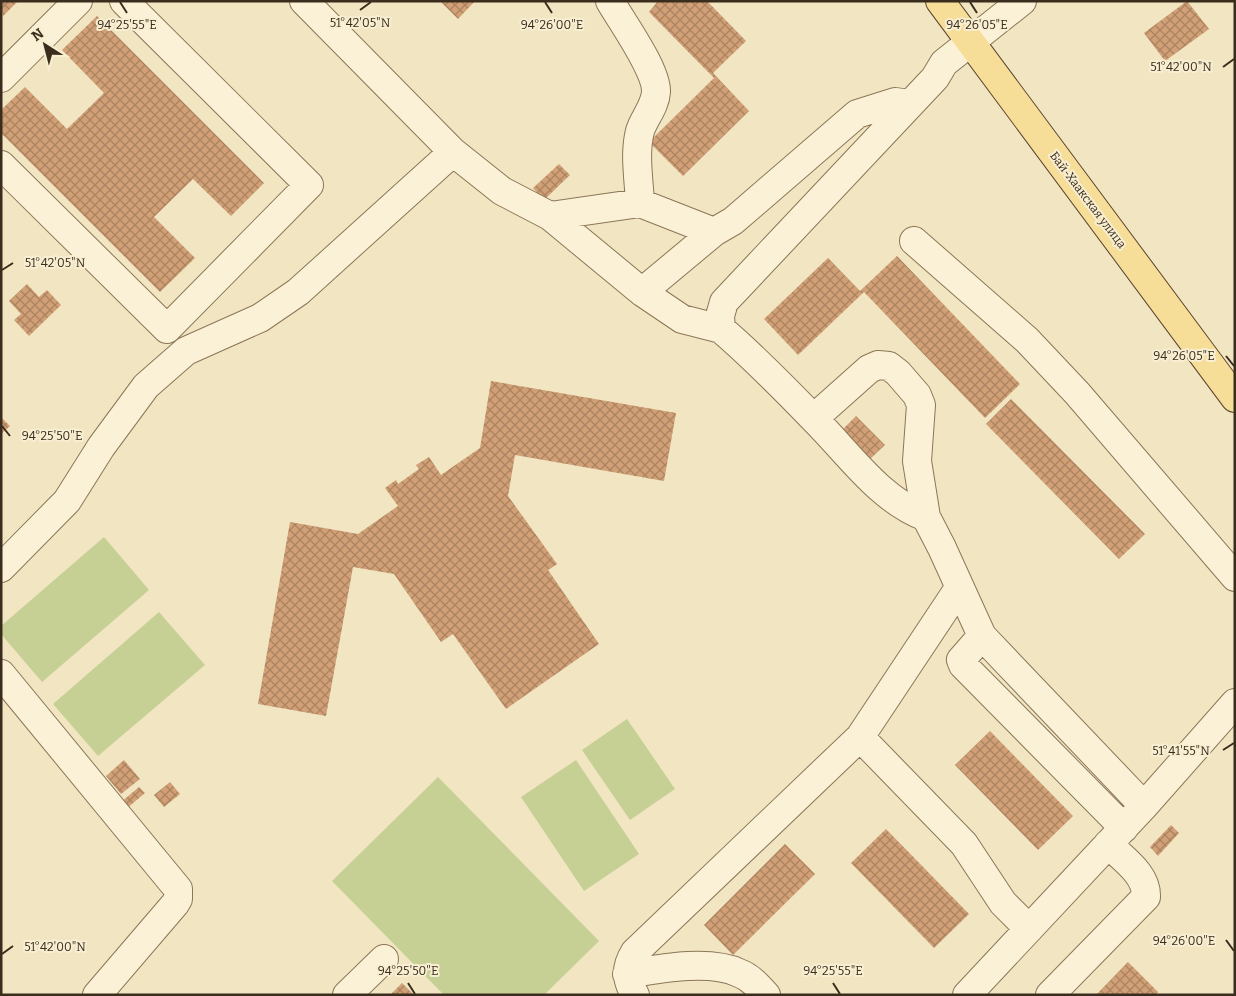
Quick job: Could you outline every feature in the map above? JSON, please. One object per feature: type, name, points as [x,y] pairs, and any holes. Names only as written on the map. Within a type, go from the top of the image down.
[{"type":"main road","name":"Бай-Хаакская улица","points":[[940,1],[1235,398]]},
{"type":"street","points":[[1,78],[78,1]]},
{"type":"street","points":[[124,1],[309,185],[167,329]]},
{"type":"street","points":[[304,1],[453,152],[502,191],[550,216],[642,292],[682,319],[722,329],[814,418],[883,491],[908,511],[926,517]]},
{"type":"street","points":[[610,1],[649,67],[656,92],[641,128],[636,146],[640,203]]},
{"type":"street","points":[[722,329],[720,316],[724,302],[935,78],[944,63],[1022,1]]},
{"type":"street","points":[[642,292],[714,232],[733,221],[857,114],[895,102],[910,104]]},
{"type":"street","points":[[1,568],[67,501],[101,447],[146,386],[186,351],[260,318],[298,292],[453,152]]},
{"type":"street","points":[[1,165],[167,329],[186,351]]},
{"type":"street","points":[[550,216],[640,203],[714,232]]},
{"type":"street","points":[[914,240],[1027,340],[1077,393],[1235,576]]},
{"type":"street","points":[[814,418],[869,369],[878,365],[888,366],[898,373],[916,395],[921,405],[917,461],[926,517],[982,636],[1144,806]]},
{"type":"street","points":[[766,995],[746,976],[727,970],[674,967],[631,984],[629,962],[635,952],[860,736],[959,588]]},
{"type":"street","points":[[982,636],[963,655],[961,660],[963,665],[1116,836],[1146,888],[1146,897],[1050,995]]},
{"type":"street","points":[[1,674],[178,889],[178,899],[175,904],[97,995]]},
{"type":"street","points":[[968,995],[1144,806],[1235,703]]},
{"type":"street","points":[[860,736],[964,844],[1003,903],[1029,929]]},
{"type":"street","points":[[347,995],[384,960]]},
{"type":"green space","points":[[104,537],[149,590],[42,682],[1,634],[1,626]]},
{"type":"green space","points":[[159,612],[205,665],[98,756],[53,704]]},
{"type":"green space","points":[[627,719],[675,789],[630,820],[582,750]]},
{"type":"green space","points":[[576,760],[639,854],[584,891],[521,797]]},
{"type":"green space","points":[[438,777],[599,941],[544,995],[444,995],[332,881]]},
{"type":"building","points":[[1,1],[18,1],[3,16]]},
{"type":"building","points":[[440,1],[475,1],[458,19]]},
{"type":"building","points":[[658,1],[707,1],[746,41],[713,73],[749,111],[683,176],[649,142],[714,78],[649,12]]},
{"type":"building","points":[[1187,1],[1209,29],[1165,61],[1144,33]]},
{"type":"building","points":[[97,16],[264,183],[231,216],[193,179],[154,217],[195,258],[160,292],[1,133],[1,110],[25,87],[67,129],[104,93],[62,50]]},
{"type":"building","points":[[559,164],[570,175],[544,200],[533,188]]},
{"type":"building","points":[[897,256],[1020,384],[985,418],[864,292],[798,355],[764,319],[828,258],[860,291]]},
{"type":"building","points":[[27,284],[39,297],[47,290],[61,305],[29,336],[14,320],[21,314],[9,301]]},
{"type":"building","points":[[491,381],[676,413],[664,481],[515,455],[508,496],[557,564],[548,570],[599,644],[506,709],[453,634],[441,642],[394,574],[353,567],[326,716],[258,704],[290,522],[358,534],[398,506],[385,488],[396,480],[398,484],[419,469],[416,465],[429,457],[441,475],[480,448]]},
{"type":"building","points":[[1011,399],[1145,534],[1119,559],[986,424]]},
{"type":"building","points":[[856,416],[885,445],[870,459],[842,430]]},
{"type":"building","points":[[1,417],[10,426],[1,434]]},
{"type":"building","points":[[990,731],[1073,816],[1038,850],[955,765]]},
{"type":"building","points":[[124,760],[140,779],[121,794],[106,776]]},
{"type":"building","points":[[170,782],[180,794],[164,807],[154,795]]},
{"type":"building","points":[[139,787],[145,793],[126,809],[120,803]]},
{"type":"building","points":[[1171,825],[1179,833],[1158,856],[1150,847]]},
{"type":"building","points":[[886,829],[969,914],[934,948],[851,863]]},
{"type":"building","points":[[785,844],[815,874],[733,955],[704,925]]},
{"type":"building","points":[[1128,962],[1158,992],[1155,995],[1096,995]]},
{"type":"building","points":[[402,983],[414,995],[390,995]]}]
